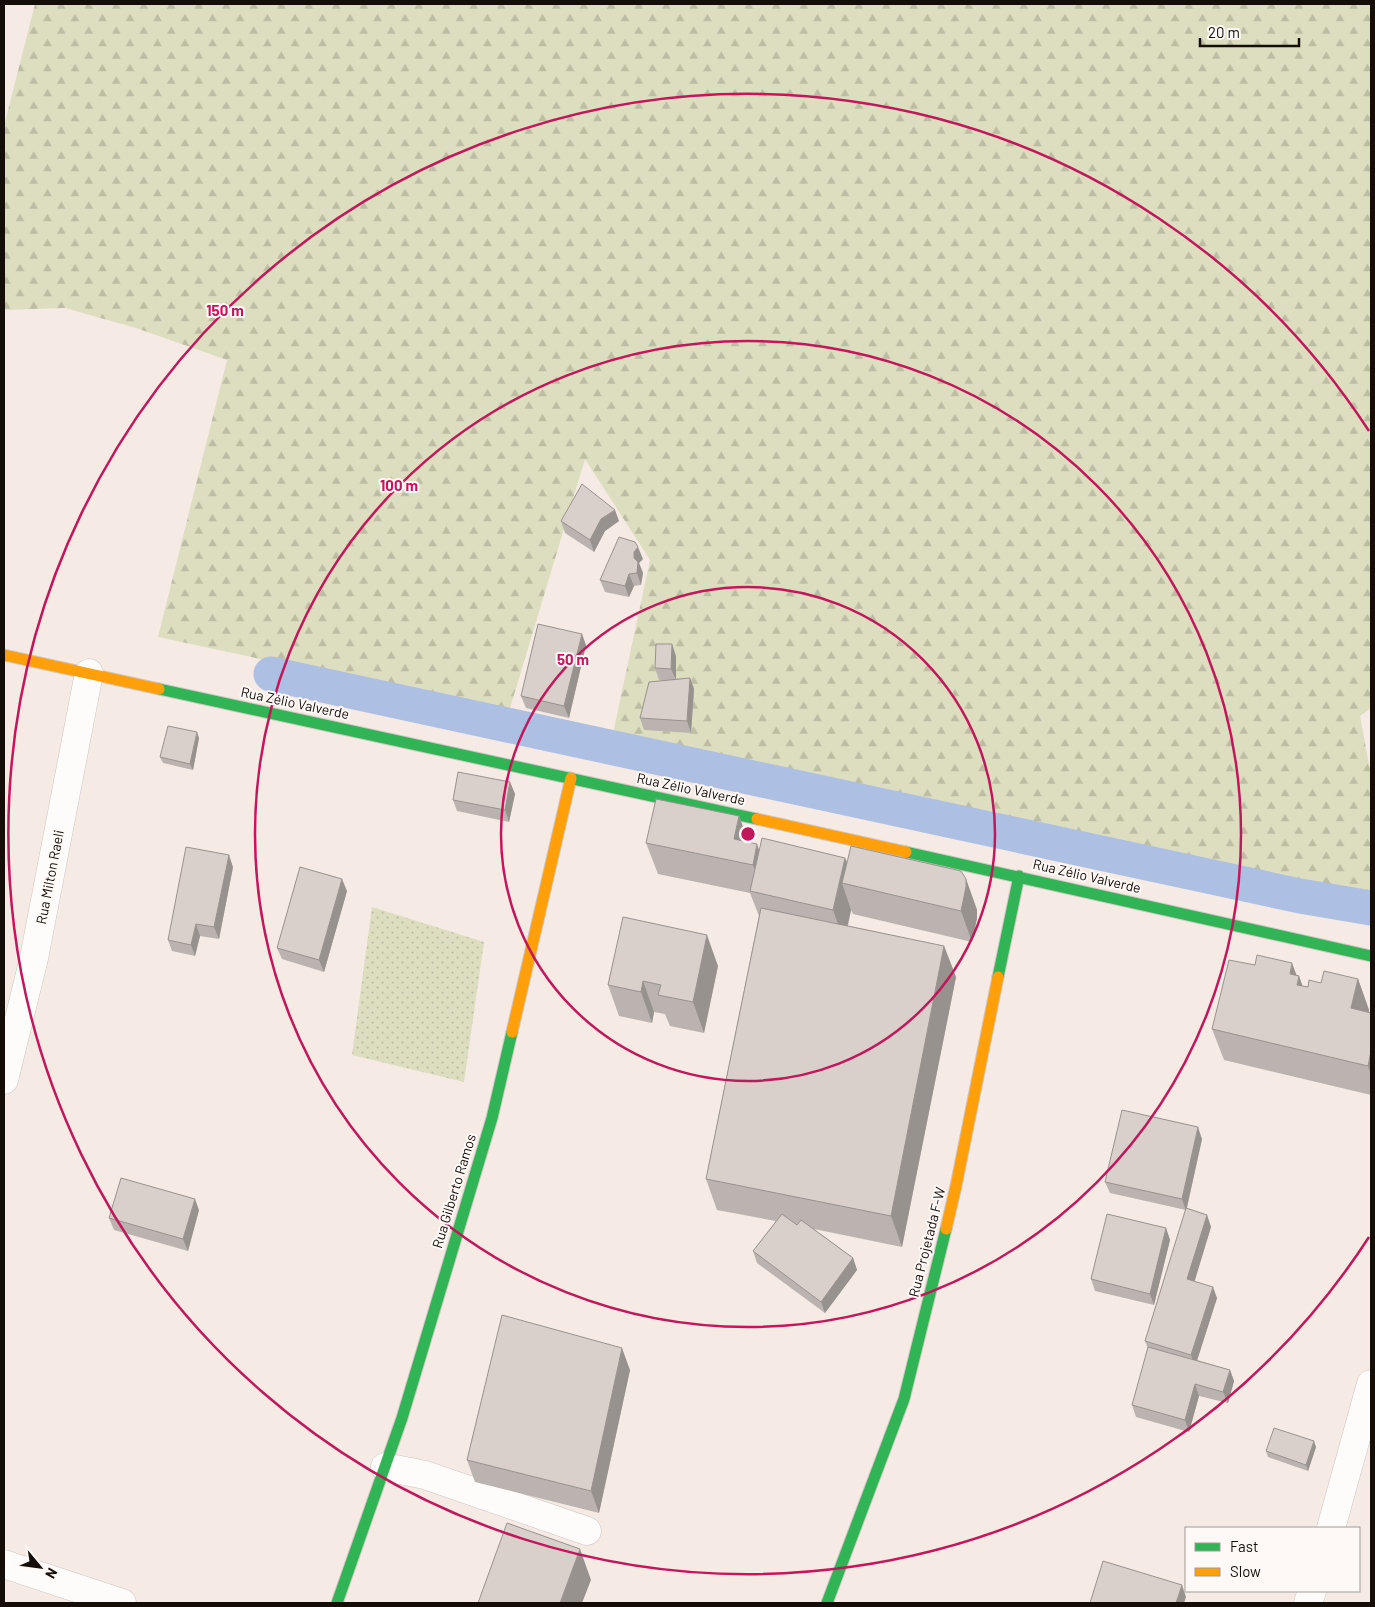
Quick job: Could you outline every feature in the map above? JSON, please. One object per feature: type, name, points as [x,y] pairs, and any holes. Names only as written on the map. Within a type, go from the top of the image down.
[{"type":"street","name":"Rua Zélio Valverde","points":[[4,655],[1019,876],[1371,956]]},
{"type":"street","name":"Rua Milton Raeli","points":[[4,1080],[34,958],[89,673]]},
{"type":"street","name":"Rua Gilberto Ramos","points":[[337,1603],[405,1408],[492,1118],[571,778]]},
{"type":"street","name":"Rua Projetada F-W","points":[[827,1603],[904,1399],[956,1186],[1019,876]]},
{"type":"street","points":[[1332,1527],[1371,1384]]},
{"type":"street","points":[[385,1467],[425,1475],[588,1531]]},
{"type":"street","points":[[4,1564],[122,1603]]},
{"type":"green space","points":[[35,4],[1371,4],[1371,708],[1360,716],[1371,775],[1371,895],[612,738],[650,560],[585,459],[501,738],[261,688],[265,660],[158,637],[227,360],[136,328],[65,308],[4,310],[4,126]]},
{"type":"green space","points":[[372,907],[484,942],[464,1082],[352,1055]]},
{"type":"building","points":[[582,484],[615,510],[601,519],[590,540],[561,521]]},
{"type":"building","points":[[619,537],[635,542],[638,547],[634,552],[634,558],[638,562],[637,573],[629,574],[625,586],[600,580]]},
{"type":"building","points":[[538,624],[582,634],[564,706],[521,696]]},
{"type":"building","points":[[656,644],[672,644],[671,669],[655,668]]},
{"type":"building","points":[[690,678],[687,721],[640,718],[649,682]]},
{"type":"building","points":[[168,726],[197,732],[190,764],[160,757]]},
{"type":"building","points":[[458,772],[510,782],[505,810],[453,800]]},
{"type":"building","points":[[656,799],[739,816],[734,839],[757,844],[753,865],[646,843]]},
{"type":"building","points":[[762,838],[845,858],[833,910],[750,891]]},
{"type":"building","points":[[851,846],[961,871],[966,879],[966,887],[961,911],[842,883]]},
{"type":"building","points":[[186,847],[229,855],[214,927],[196,924],[191,945],[168,940]]},
{"type":"building","points":[[300,867],[342,879],[319,960],[277,948]]},
{"type":"building","points":[[761,908],[944,946],[891,1216],[706,1179]]},
{"type":"building","points":[[623,917],[707,935],[693,1002],[658,995],[661,985],[643,981],[641,992],[608,985]]},
{"type":"building","points":[[1257,955],[1292,963],[1290,974],[1299,976],[1297,985],[1308,987],[1309,980],[1321,983],[1324,971],[1358,979],[1351,1008],[1371,1013],[1371,1051],[1368,1066],[1212,1029],[1229,960],[1255,965]]},
{"type":"building","points":[[1122,1110],[1198,1127],[1182,1199],[1105,1182]]},
{"type":"building","points":[[121,1178],[195,1199],[183,1239],[109,1218]]},
{"type":"building","points":[[1186,1208],[1207,1215],[1187,1279],[1213,1287],[1191,1355],[1145,1341]]},
{"type":"building","points":[[782,1214],[797,1225],[801,1220],[853,1258],[821,1302],[753,1251]]},
{"type":"building","points":[[1107,1214],[1166,1228],[1150,1294],[1091,1279]]},
{"type":"building","points":[[502,1315],[622,1348],[591,1491],[467,1460]]},
{"type":"building","points":[[1148,1347],[1230,1370],[1223,1392],[1195,1384],[1185,1420],[1132,1405]]},
{"type":"building","points":[[1274,1428],[1314,1441],[1306,1465],[1266,1451]]},
{"type":"building","points":[[507,1523],[580,1549],[560,1603],[478,1603]]},
{"type":"building","points":[[1103,1561],[1182,1585],[1176,1603],[1090,1603]]},
{"type":"waterway","points":[[271,674],[1300,896],[1371,908]]},
{"type":"traffic: fast","points":[[159,689],[757,819]]},
{"type":"traffic: fast","points":[[906,852],[1371,956]]},
{"type":"traffic: fast","points":[[998,977],[1019,876]]},
{"type":"traffic: fast","points":[[337,1603],[402,1418],[492,1118],[512,1032]]},
{"type":"traffic: fast","points":[[827,1603],[904,1399],[946,1229]]},
{"type":"traffic: slow","points":[[4,655],[159,689]]},
{"type":"traffic: slow","points":[[512,1032],[571,778]]},
{"type":"traffic: slow","points":[[757,819],[906,852]]},
{"type":"traffic: slow","points":[[946,1229],[998,977]]}]
